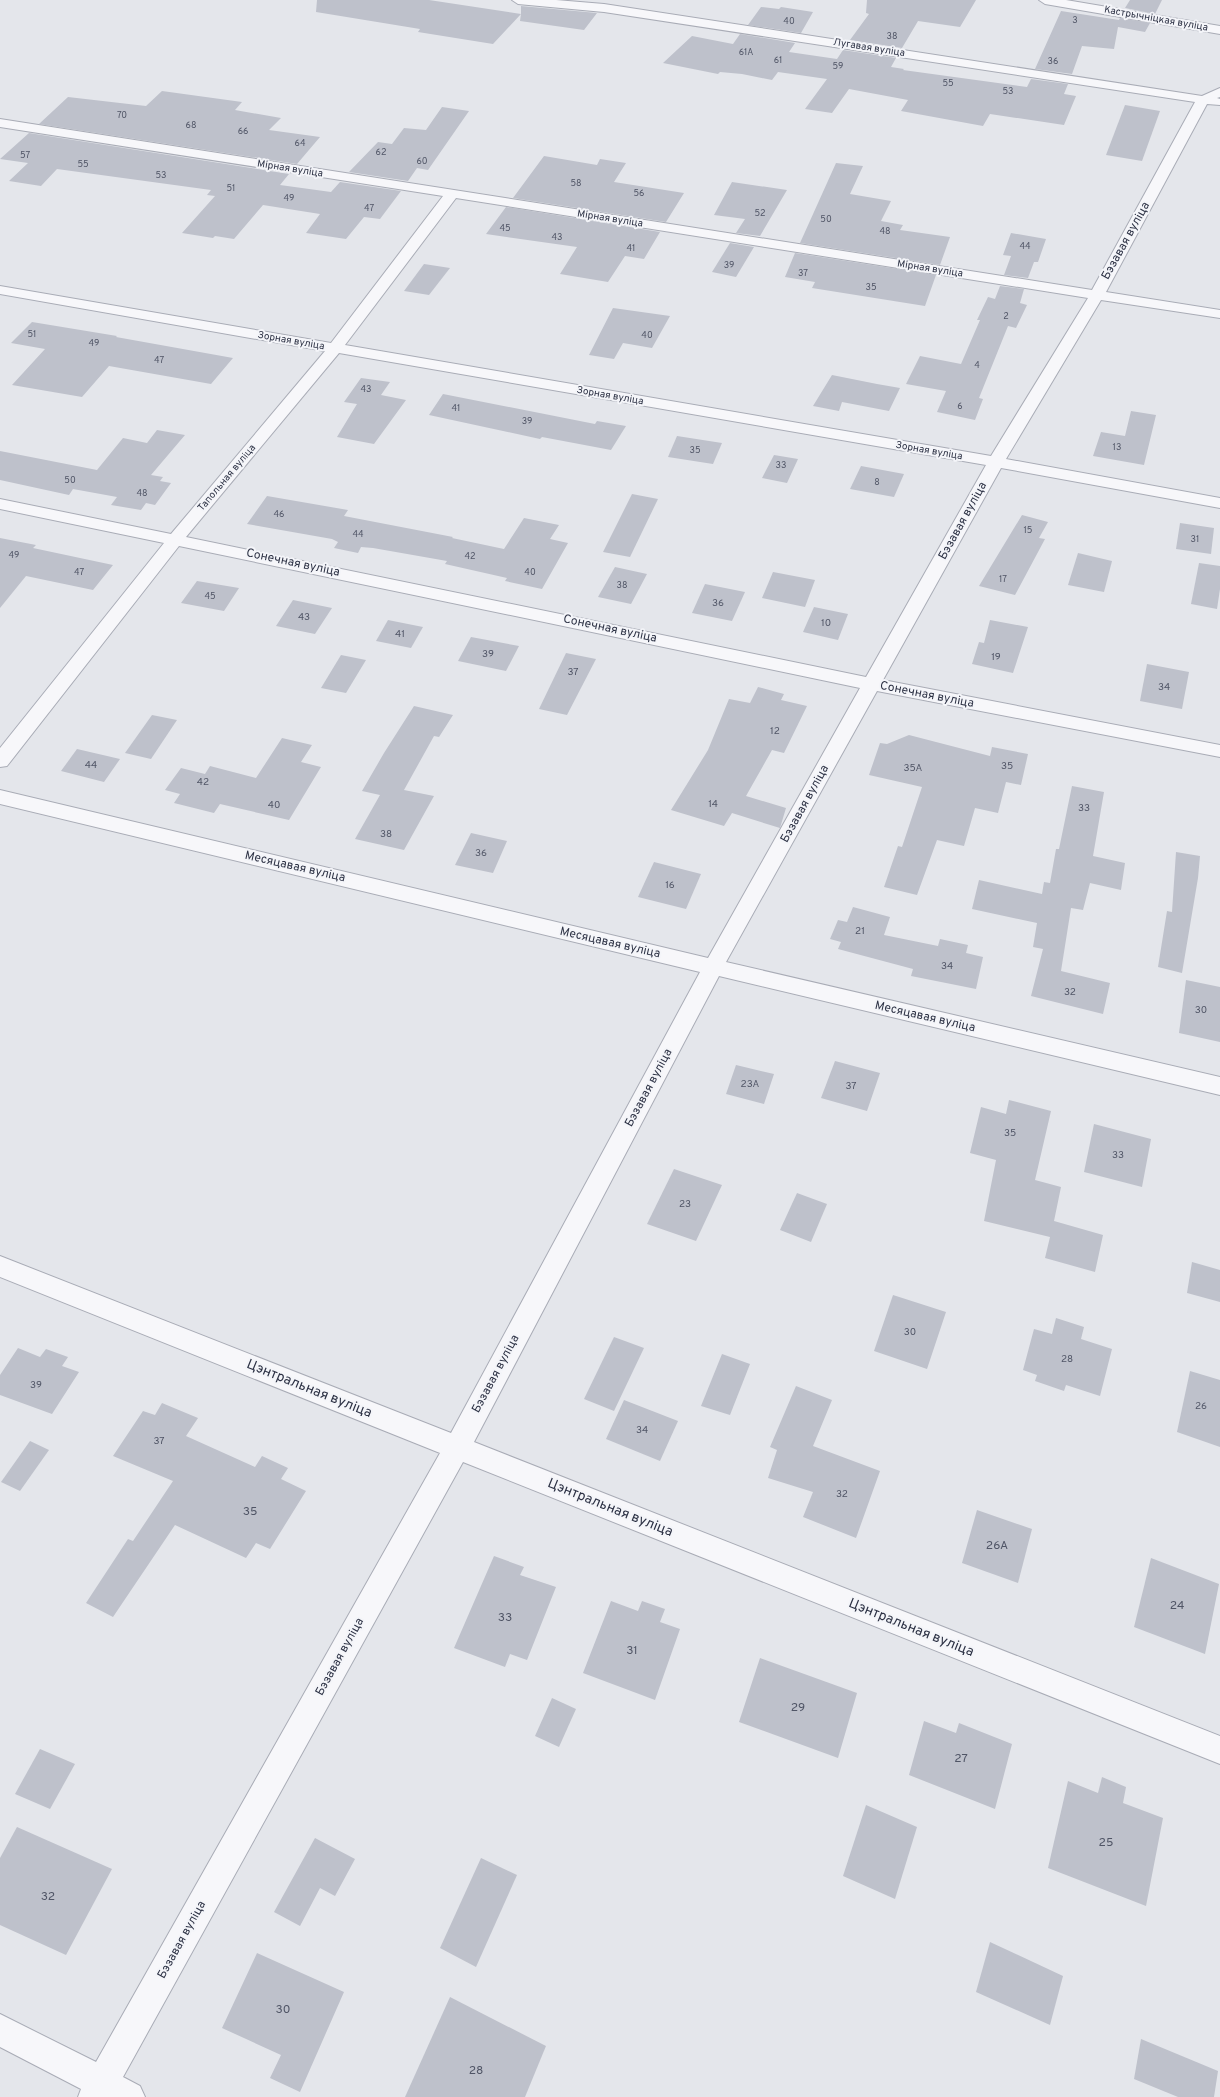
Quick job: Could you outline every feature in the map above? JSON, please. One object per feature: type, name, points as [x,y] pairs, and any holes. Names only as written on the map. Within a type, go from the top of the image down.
[{"type":"street","name":"Лугавая вуліца","points":[[518,0],[604,8],[1214,98]]},
{"type":"street","name":"Кастрычніцкая вуліца","points":[[1045,0],[1220,30]]},
{"type":"street","name":"Бэзавая вуліца","points":[[98,2090],[457,1448],[713,967],[996,462],[1214,98]]},
{"type":"street","name":"Мірная вуліца","points":[[0,123],[1220,314]]},
{"type":"street","name":"Тапольная вуліца","points":[[0,761],[176,539],[334,349],[452,194]]},
{"type":"street","name":"Зорная вуліца","points":[[0,290],[334,349],[996,462],[1220,503]]},
{"type":"street","name":"Сонечная вуліца","points":[[0,504],[176,539],[872,684],[1220,751]]},
{"type":"street","name":"Месяцавая вуліца","points":[[0,797],[1220,1086]]},
{"type":"street","name":"Цэнтральная вуліца","points":[[0,1266],[1220,1750]]},
{"type":"street","points":[[0,2030],[98,2090],[129,2097]]},
{"type":"building","points":[[317,0],[429,0],[521,14],[493,44],[418,32],[420,29],[316,12]]},
{"type":"building","points":[[867,0],[976,0],[960,27],[918,21],[902,48],[850,40],[869,14],[866,13]]},
{"type":"building","points":[[1130,0],[1162,0],[1155,14],[1125,8]]},
{"type":"building","points":[[521,6],[597,13],[584,30],[520,21]]},
{"type":"building","points":[[761,7],[779,9],[781,7],[813,12],[801,33],[748,25]]},
{"type":"building","points":[[1061,11],[1150,23],[1145,32],[1118,27],[1114,49],[1082,46],[1072,74],[1035,69]]},
{"type":"building","points":[[740,34],[795,43],[789,52],[837,59],[843,50],[896,58],[891,67],[904,69],[903,70],[1027,87],[1031,79],[1068,84],[1064,94],[1076,96],[1064,125],[990,114],[983,126],[901,111],[908,100],[849,89],[832,113],[805,109],[827,79],[778,72],[772,80],[742,74],[720,72],[718,74],[663,63],[692,36],[733,44]]},
{"type":"building","points":[[162,91],[242,102],[235,110],[281,118],[269,130],[320,137],[297,164],[39,124],[68,97],[146,106]]},
{"type":"building","points":[[1125,105],[1160,111],[1142,161],[1106,155]]},
{"type":"building","points":[[442,107],[469,111],[428,170],[417,168],[408,181],[349,172],[378,142],[392,144],[404,128],[426,130]]},
{"type":"building","points":[[29,133],[289,174],[280,185],[331,192],[340,182],[401,191],[380,219],[364,217],[346,239],[306,233],[320,214],[263,205],[234,239],[215,236],[213,238],[182,233],[215,196],[207,195],[211,190],[57,169],[41,186],[9,181],[28,163],[0,159]]},
{"type":"building","points":[[544,156],[597,165],[600,159],[626,163],[614,182],[684,193],[666,222],[513,198]]},
{"type":"building","points":[[836,163],[863,166],[850,194],[891,201],[881,221],[903,225],[900,230],[950,237],[940,265],[800,243]]},
{"type":"building","points":[[732,182],[787,190],[760,236],[736,233],[745,219],[714,215]]},
{"type":"building","points":[[506,207],[660,232],[644,259],[625,256],[608,282],[560,274],[577,247],[486,234]]},
{"type":"building","points":[[1011,233],[1046,239],[1038,262],[1034,262],[1028,278],[1004,275],[1011,256],[1003,255]]},
{"type":"building","points":[[730,243],[754,247],[736,277],[712,272]]},
{"type":"building","points":[[795,253],[936,275],[925,306],[812,288],[815,282],[785,277]]},
{"type":"building","points":[[424,264],[450,268],[429,295],[404,291]]},
{"type":"building","points":[[1000,286],[1024,289],[1020,303],[1027,305],[1016,328],[1008,326],[979,398],[983,399],[975,420],[937,412],[946,391],[906,384],[920,356],[961,364],[980,320],[977,320],[988,297],[995,299]]},
{"type":"building","points":[[613,308],[670,316],[652,348],[623,343],[614,359],[589,355]]},
{"type":"building","points":[[32,322],[117,336],[116,337],[233,358],[211,384],[109,366],[82,397],[12,385],[45,349],[11,343]]},
{"type":"building","points":[[832,375],[900,388],[889,411],[842,402],[839,411],[813,406]]},
{"type":"building","points":[[361,378],[390,382],[381,395],[406,400],[374,444],[337,437],[357,404],[344,402]]},
{"type":"building","points":[[443,394],[595,424],[597,421],[626,426],[611,450],[542,437],[540,439],[429,415]]},
{"type":"building","points":[[1131,411],[1156,415],[1144,465],[1093,456],[1101,432],[1125,436]]},
{"type":"building","points":[[157,430],[185,435],[151,475],[163,477],[160,481],[171,483],[155,505],[146,503],[141,510],[111,505],[117,497],[73,489],[69,495],[0,480],[0,451],[97,470],[123,438],[147,443]]},
{"type":"building","points":[[677,436],[722,443],[713,464],[668,457]]},
{"type":"building","points":[[774,455],[798,459],[787,483],[762,478]]},
{"type":"building","points":[[861,466],[904,474],[894,497],[850,489]]},
{"type":"building","points":[[632,494],[658,499],[630,557],[603,552]]},
{"type":"building","points":[[267,496],[348,510],[344,516],[453,537],[452,538],[504,549],[524,518],[559,525],[550,539],[568,543],[542,589],[505,581],[507,578],[445,564],[447,561],[373,548],[361,547],[358,553],[334,548],[338,542],[332,539],[247,524]]},
{"type":"building","points":[[1022,515],[1048,522],[1039,538],[1045,539],[1015,595],[979,586]]},
{"type":"building","points":[[1180,523],[1214,528],[1211,554],[1176,549]]},
{"type":"building","points":[[0,538],[36,545],[33,548],[113,565],[93,590],[26,576],[0,608]]},
{"type":"building","points":[[1078,553],[1112,561],[1104,592],[1068,585]]},
{"type":"building","points":[[1199,563],[1220,566],[1220,589],[1217,609],[1191,604]]},
{"type":"building","points":[[615,567],[647,574],[631,604],[598,597]]},
{"type":"building","points":[[773,572],[815,580],[805,607],[762,598]]},
{"type":"building","points":[[197,581],[239,588],[224,611],[181,603]]},
{"type":"building","points":[[705,584],[745,592],[732,621],[692,613]]},
{"type":"building","points":[[293,600],[332,608],[315,634],[276,626]]},
{"type":"building","points":[[814,607],[848,614],[838,640],[803,632]]},
{"type":"building","points":[[388,620],[423,627],[411,648],[376,641]]},
{"type":"building","points":[[990,620],[1028,627],[1013,673],[972,664],[979,642],[984,643]]},
{"type":"building","points":[[471,637],[519,646],[506,671],[458,661]]},
{"type":"building","points":[[566,653],[596,659],[567,715],[539,709]]},
{"type":"building","points":[[341,655],[366,660],[346,693],[321,688]]},
{"type":"building","points":[[1147,664],[1189,672],[1182,709],[1140,701]]},
{"type":"building","points":[[758,687],[784,694],[781,700],[807,706],[784,753],[772,750],[746,796],[786,808],[780,828],[732,813],[724,826],[671,810],[708,750],[729,699],[750,703]]},
{"type":"building","points":[[414,706],[453,715],[439,737],[434,736],[404,790],[434,796],[404,850],[355,839],[380,795],[362,791]]},
{"type":"building","points":[[152,715],[177,720],[151,759],[125,753]]},
{"type":"building","points":[[909,735],[990,756],[992,747],[1028,754],[1021,785],[1006,782],[998,813],[975,808],[964,846],[937,840],[917,895],[884,887],[898,846],[902,847],[922,787],[869,775],[880,743],[887,744]]},
{"type":"building","points":[[282,738],[312,745],[301,762],[321,767],[289,820],[220,804],[214,813],[174,803],[180,794],[165,790],[181,768],[205,774],[210,766],[256,778]]},
{"type":"building","points":[[77,749],[120,759],[104,782],[61,771]]},
{"type":"building","points":[[1072,786],[1104,792],[1093,856],[1125,863],[1121,890],[1090,883],[1083,910],[1071,908],[1061,971],[1110,983],[1103,1014],[1031,996],[1043,949],[1033,947],[1037,923],[972,909],[979,880],[1042,894],[1044,882],[1050,883],[1056,849],[1059,849]]},
{"type":"building","points":[[471,833],[507,841],[493,873],[455,865]]},
{"type":"building","points":[[1176,852],[1200,856],[1198,878],[1182,973],[1158,967],[1167,911],[1172,912]]},
{"type":"building","points":[[654,862],[701,874],[686,909],[638,897]]},
{"type":"building","points":[[853,907],[890,917],[884,935],[938,946],[940,939],[968,945],[966,953],[983,957],[976,989],[911,976],[913,969],[838,949],[841,942],[830,939],[838,920],[847,922]]},
{"type":"building","points":[[1186,980],[1220,987],[1220,1042],[1179,1033]]},
{"type":"building","points":[[835,1061],[880,1073],[867,1111],[821,1098]]},
{"type":"building","points":[[736,1065],[774,1074],[764,1104],[726,1094]]},
{"type":"building","points":[[1009,1100],[1051,1111],[1035,1180],[1061,1187],[1054,1221],[1103,1235],[1095,1272],[1045,1258],[1050,1237],[984,1221],[996,1160],[970,1153],[981,1107],[1006,1114]]},
{"type":"building","points":[[1094,1124],[1151,1139],[1142,1187],[1084,1172]]},
{"type":"building","points":[[674,1169],[722,1185],[696,1241],[647,1224]]},
{"type":"building","points":[[797,1193],[827,1204],[811,1242],[780,1230]]},
{"type":"building","points":[[1192,1262],[1220,1270],[1220,1302],[1187,1293]]},
{"type":"building","points":[[893,1295],[946,1312],[927,1369],[874,1351]]},
{"type":"building","points":[[1056,1318],[1084,1327],[1081,1339],[1112,1349],[1100,1396],[1066,1385],[1064,1391],[1035,1381],[1037,1375],[1023,1370],[1034,1329],[1052,1334]]},
{"type":"building","points":[[614,1337],[644,1348],[614,1411],[584,1399]]},
{"type":"building","points":[[18,1348],[40,1357],[46,1349],[68,1357],[62,1366],[79,1372],[52,1414],[0,1395],[0,1375]]},
{"type":"building","points":[[722,1354],[750,1364],[730,1415],[701,1406]]},
{"type":"building","points":[[1190,1371],[1220,1380],[1220,1447],[1177,1432]]},
{"type":"building","points":[[796,1386],[832,1400],[813,1446],[880,1471],[856,1538],[803,1517],[813,1492],[768,1478],[777,1450],[770,1447]]},
{"type":"building","points":[[624,1400],[678,1421],[660,1461],[606,1439]]},
{"type":"building","points":[[162,1403],[198,1418],[186,1436],[255,1467],[262,1456],[288,1468],[281,1479],[306,1491],[270,1549],[256,1543],[246,1558],[175,1525],[113,1617],[86,1603],[128,1539],[133,1541],[173,1481],[113,1456],[143,1411],[155,1415]]},
{"type":"building","points":[[30,1441],[49,1450],[20,1491],[1,1482]]},
{"type":"building","points":[[977,1510],[1032,1529],[1018,1583],[962,1563]]},
{"type":"building","points":[[494,1556],[524,1567],[520,1575],[556,1587],[527,1660],[510,1654],[505,1667],[454,1648]]},
{"type":"building","points":[[1151,1558],[1219,1584],[1205,1654],[1134,1627]]},
{"type":"building","points":[[611,1601],[638,1611],[642,1601],[665,1609],[660,1622],[680,1629],[655,1700],[583,1673]]},
{"type":"building","points":[[760,1658],[857,1693],[838,1758],[739,1722]]},
{"type":"building","points":[[552,1698],[576,1709],[559,1747],[535,1736]]},
{"type":"building","points":[[924,1721],[956,1733],[959,1723],[1012,1744],[995,1809],[909,1775]]},
{"type":"building","points":[[40,1749],[75,1764],[50,1809],[15,1794]]},
{"type":"building","points":[[1102,1777],[1126,1787],[1123,1803],[1163,1818],[1146,1906],[1048,1868],[1068,1781],[1098,1793]]},
{"type":"building","points":[[866,1805],[917,1827],[895,1899],[843,1876]]},
{"type":"building","points":[[17,1827],[112,1869],[66,1955],[0,1925],[0,1858]]},
{"type":"building","points":[[315,1838],[355,1859],[335,1896],[320,1888],[300,1926],[274,1912]]},
{"type":"building","points":[[481,1858],[517,1875],[476,1967],[440,1948]]},
{"type":"building","points":[[990,1942],[1063,1976],[1050,2025],[976,1992]]},
{"type":"building","points":[[257,1953],[344,1992],[300,2092],[270,2078],[281,2055],[222,2028]]},
{"type":"building","points":[[450,1997],[546,2046],[525,2097],[405,2097]]},
{"type":"building","points":[[1141,2039],[1218,2071],[1214,2097],[1178,2097],[1134,2079]]}]
